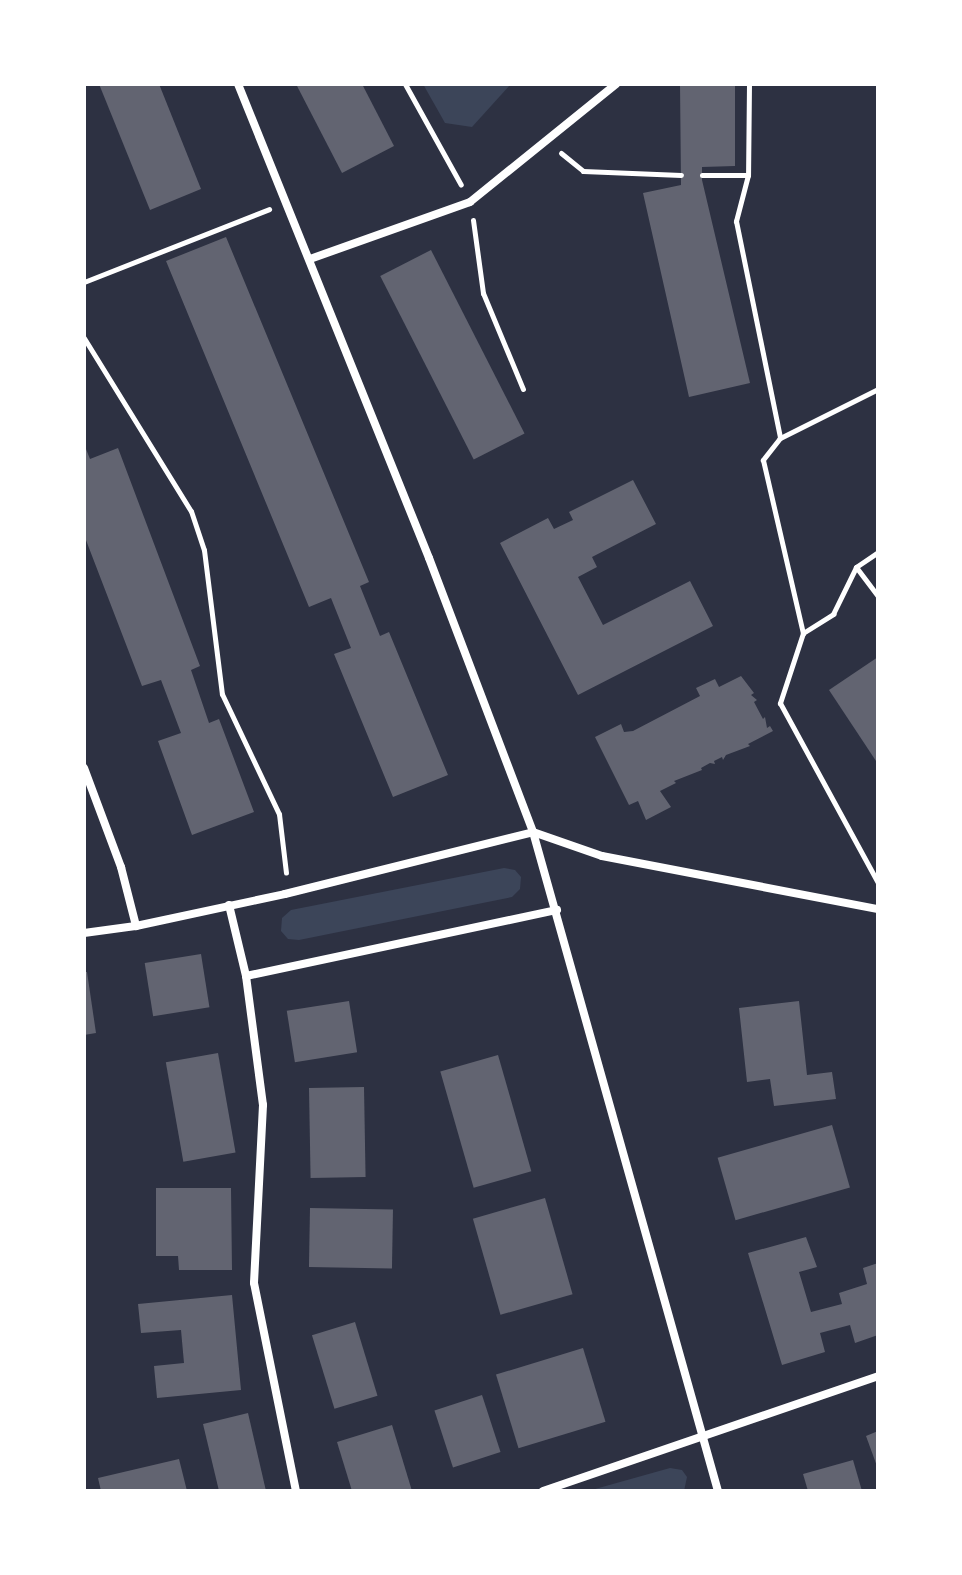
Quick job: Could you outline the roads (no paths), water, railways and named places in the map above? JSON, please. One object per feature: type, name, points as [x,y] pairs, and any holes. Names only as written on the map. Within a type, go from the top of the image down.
[{"type":"street","points":[[238,84],[310,259],[533,832],[718,1491]]},
{"type":"street","points":[[310,259],[470,202],[616,84]]},
{"type":"street","points":[[84,768],[121,867],[136,926]]},
{"type":"street","points":[[84,933],[136,926],[285,894],[533,832],[602,856],[878,909]]},
{"type":"street","points":[[229,905],[246,976],[263,1105],[254,1283],[296,1491]]},
{"type":"street","points":[[246,976],[557,910]]},
{"type":"street","points":[[543,1491],[878,1376]]}]
